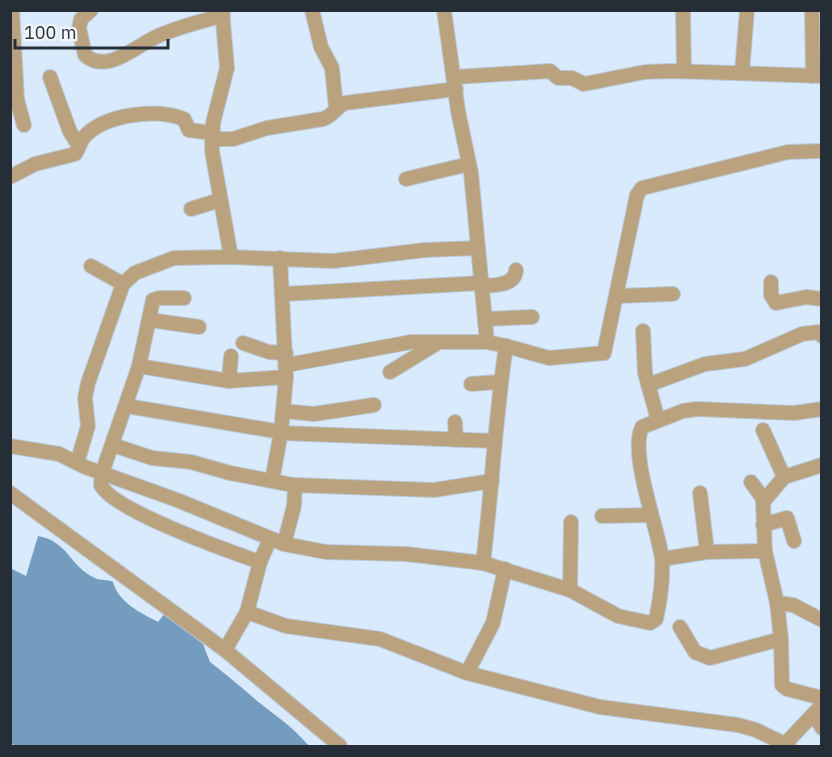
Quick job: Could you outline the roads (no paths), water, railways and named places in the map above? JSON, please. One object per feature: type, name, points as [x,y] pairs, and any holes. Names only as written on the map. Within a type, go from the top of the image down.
[{"type":"street","points":[[12,10],[17,100],[24,125]]},
{"type":"street","points":[[91,10],[81,19],[81,38],[85,55],[90,59],[99,60],[124,56],[156,36],[223,13],[227,68],[212,136],[220,200],[231,257]]},
{"type":"street","points":[[312,10],[321,47],[333,68],[336,108]]},
{"type":"street","points":[[444,10],[470,164],[487,342]]},
{"type":"street","points":[[683,10],[684,71]]},
{"type":"street","points":[[742,72],[747,10]]},
{"type":"street","points":[[10,177],[35,164],[75,154],[85,136],[103,124],[140,116],[160,114],[181,117],[186,120],[189,130],[233,139],[267,128],[330,117],[336,108],[360,100],[455,83],[550,71],[558,78],[572,78],[584,84],[645,72],[742,72],[817,76],[812,10]]},
{"type":"street","points":[[50,77],[70,132],[79,146]]},
{"type":"street","points":[[139,366],[229,381],[286,365],[411,342],[487,342],[549,358],[603,355],[607,347],[637,195],[642,188],[788,152],[822,152]]},
{"type":"street","points":[[405,179],[470,164]]},
{"type":"street","points":[[191,209],[220,200]]},
{"type":"street","points":[[77,463],[88,426],[86,398],[88,383],[123,284],[135,273],[174,258],[231,257],[333,261],[425,250],[477,248]]},
{"type":"street","points":[[272,481],[281,433],[286,365],[284,294],[280,258]]},
{"type":"street","points":[[91,266],[123,284]]},
{"type":"street","points":[[284,294],[507,283],[515,276],[516,270]]},
{"type":"street","points":[[771,282],[771,295],[776,303],[806,297],[822,299]]},
{"type":"street","points":[[617,296],[673,294]]},
{"type":"street","points":[[184,298],[155,299],[139,366],[102,473],[101,485],[105,491],[155,521],[260,562]]},
{"type":"street","points":[[485,319],[532,317]]},
{"type":"street","points":[[150,320],[199,327]]},
{"type":"street","points":[[643,330],[644,364],[658,420]]},
{"type":"street","points":[[648,385],[705,364],[745,359],[802,334],[819,332],[822,336]]},
{"type":"street","points":[[390,372],[439,342]]},
{"type":"street","points":[[243,343],[269,352],[286,365]]},
{"type":"street","points":[[483,563],[499,382],[506,346]]},
{"type":"street","points":[[229,381],[231,356]]},
{"type":"street","points":[[471,384],[499,382]]},
{"type":"street","points":[[283,411],[314,414],[374,405]]},
{"type":"street","points":[[127,406],[281,433],[495,441]]},
{"type":"street","points":[[10,446],[50,451],[284,544],[326,552],[406,554],[483,563],[570,590],[618,616],[650,623],[656,619],[662,559],[651,515],[639,438],[642,427],[682,411],[697,409],[794,413],[822,409]]},
{"type":"street","points":[[454,422],[456,440]]},
{"type":"street","points":[[764,430],[783,478]]},
{"type":"street","points":[[113,445],[152,458],[191,462],[295,485],[434,490],[492,481]]},
{"type":"street","points":[[773,460],[783,478]]},
{"type":"street","points":[[764,500],[783,478],[822,465]]},
{"type":"street","points":[[752,482],[764,500],[765,550],[777,603],[781,639],[782,685],[787,689],[822,698]]},
{"type":"street","points":[[284,544],[294,506],[295,485]]},
{"type":"street","points":[[10,493],[225,650],[340,747]]},
{"type":"street","points":[[700,493],[707,552]]},
{"type":"street","points":[[602,516],[651,515]]},
{"type":"street","points":[[763,525],[787,518],[794,541]]},
{"type":"street","points":[[570,590],[571,522]]},
{"type":"street","points":[[225,650],[247,612],[260,562],[270,539]]},
{"type":"street","points":[[662,559],[707,552],[765,550]]},
{"type":"street","points":[[467,673],[493,623],[505,568]]},
{"type":"street","points":[[777,603],[793,605],[822,620]]},
{"type":"street","points":[[247,612],[286,626],[380,639],[467,673],[600,707],[738,725],[756,730],[787,745],[798,728],[818,709]]},
{"type":"street","points":[[680,627],[695,652],[710,657],[781,639]]},
{"type":"street","points":[[818,709],[822,728]]},
{"type":"water","points":[[38,536],[56,543],[87,573],[97,579],[113,582],[125,601],[138,611],[158,622],[165,613],[203,644],[210,662],[290,727],[309,746],[16,746],[10,743],[10,568],[26,576]]}]
